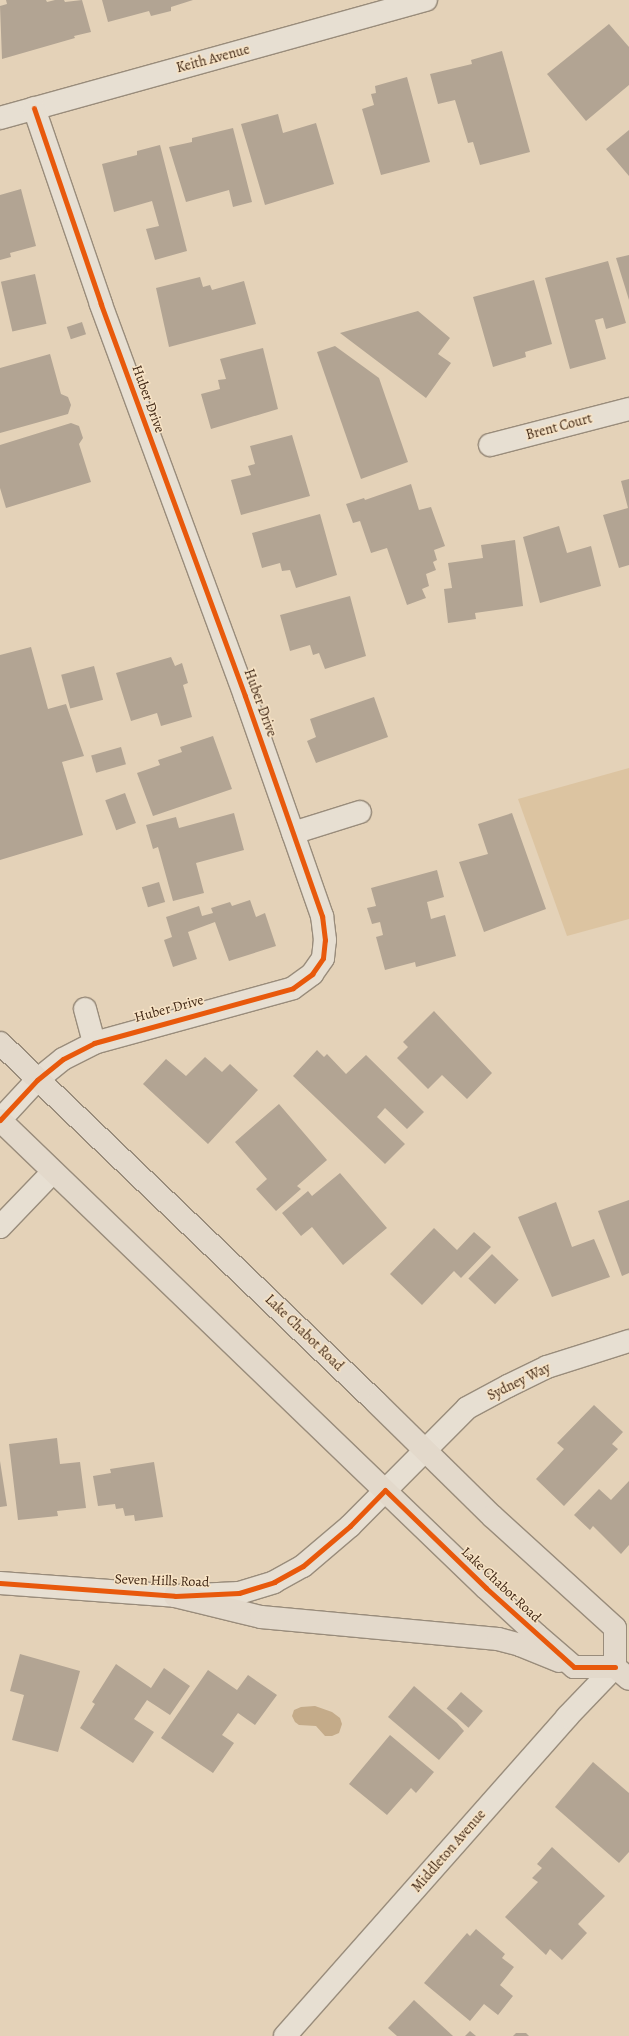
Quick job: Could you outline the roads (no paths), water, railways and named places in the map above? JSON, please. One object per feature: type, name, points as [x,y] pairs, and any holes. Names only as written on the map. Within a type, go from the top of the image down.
[{"type":"main road","name":"Lake Chabot Road","points":[[0,1043],[492,1516],[615,1628],[622,1673]]},
{"type":"main road","name":"Lake Chabot Road","points":[[0,1120],[486,1588],[574,1667]]},
{"type":"main road","points":[[175,1596],[261,1617],[498,1639],[520,1645],[574,1667],[622,1673]]},
{"type":"street","name":"Keith Avenue","points":[[0,118],[362,9],[426,0]]},
{"type":"street","name":"Huber Drive","points":[[0,1120],[38,1080],[63,1059],[94,1043],[293,988],[312,974],[323,958],[326,940],[322,916],[293,833],[101,304],[34,108]]},
{"type":"street","name":"Brent Court","points":[[490,445],[629,409]]},
{"type":"street","points":[[293,833],[360,812]]},
{"type":"street","points":[[85,1009],[94,1043]]},
{"type":"street","points":[[0,1227],[53,1172]]},
{"type":"street","name":"Sydney Way","points":[[425,1450],[467,1408],[508,1386],[547,1367],[627,1345]]},
{"type":"street","name":"Seven Hills Road","points":[[0,1582],[175,1596],[239,1593],[279,1579],[303,1566],[350,1526],[425,1450]]},
{"type":"street","name":"Middleton Avenue","points":[[285,2036],[567,1717],[622,1673]]}]
